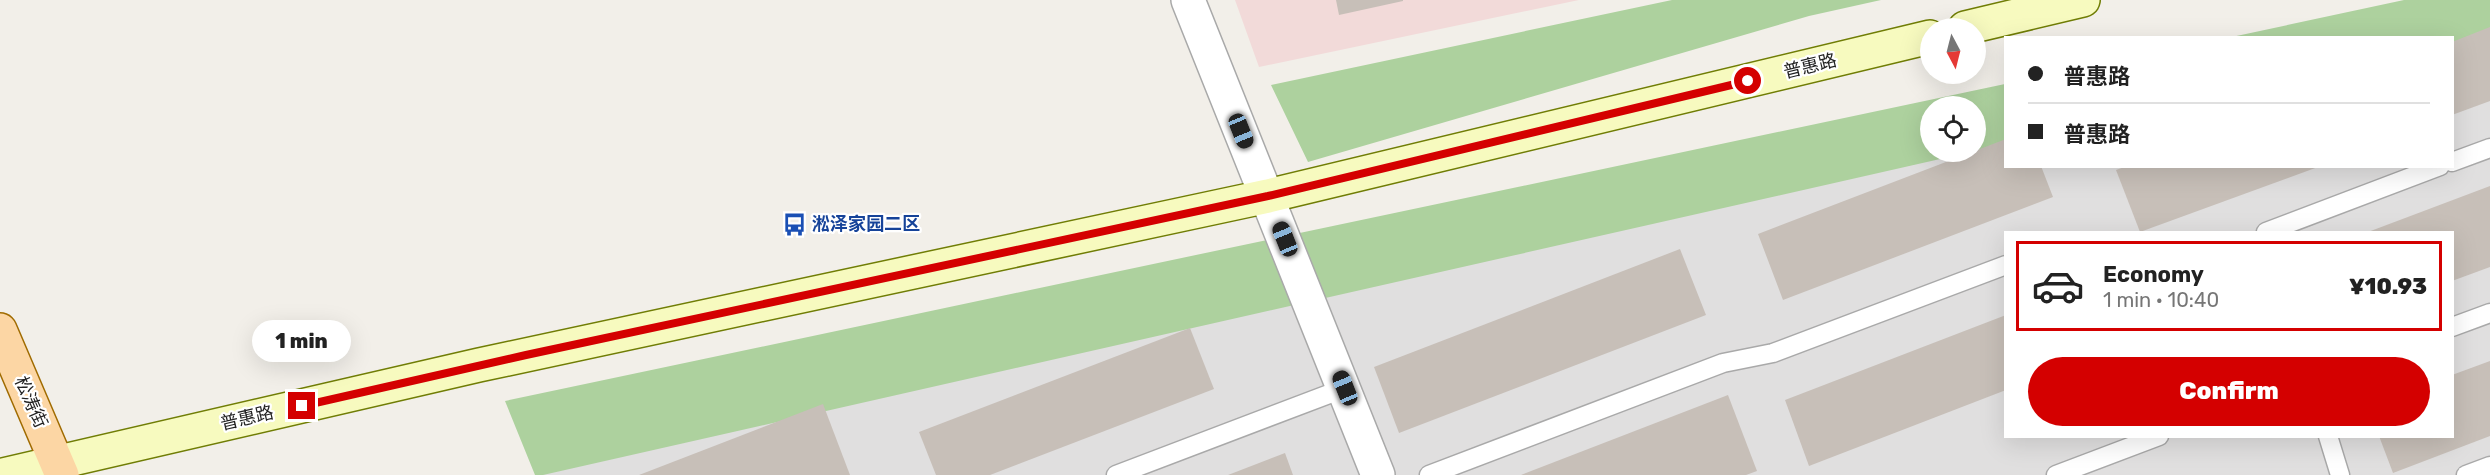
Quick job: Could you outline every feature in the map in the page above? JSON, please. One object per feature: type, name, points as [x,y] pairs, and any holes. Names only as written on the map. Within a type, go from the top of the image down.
[{"type":"main road","points":[[1986,23],[2083,0]]},
{"type":"main road","name":"普惠路","points":[[3,475],[59,468],[491,362],[1268,196],[1920,39]]},
{"type":"main road","name":"松涛街","points":[[0,330],[59,468]]},
{"type":"street","points":[[1188,0],[1378,475]]},
{"type":"lane","points":[[2454,161],[2490,148]]},
{"type":"lane","points":[[2269,231],[2435,168]]},
{"type":"lane","points":[[1429,475],[1722,363],[1773,353],[2004,266]]},
{"type":"lane","points":[[2454,326],[2490,313]]},
{"type":"lane","points":[[1116,475],[1345,388]]},
{"type":"lane","points":[[2056,475],[2153,438]]},
{"type":"lane","points":[[2329,438],[2340,475]]},
{"type":"lane","points":[[2466,475],[2490,466]]},
{"type":"shaded area","points":[[1235,0],[1579,0],[1259,67]]},
{"type":"shaded area","points":[[2490,5],[2490,475],[536,475],[1920,154],[1920,162],[1986,162],[1986,135],[2004,163],[2004,168],[2454,168],[2454,36]]},
{"type":"green space","points":[[1672,0],[1881,0],[1809,16],[1308,162],[1271,85]]},
{"type":"green space","points":[[2404,0],[2490,0],[2490,34],[2454,42],[2454,36],[2236,36]]},
{"type":"green space","points":[[2004,84],[2004,144],[1986,148],[1986,96],[1948,96]]},
{"type":"green space","points":[[1920,102],[1920,162],[1927,162],[535,475],[505,401]]},
{"type":"building","points":[[1336,0],[1403,0],[1403,1],[1339,15]]},
{"type":"building","points":[[2490,27],[2490,101],[2454,114],[2454,41]]},
{"type":"building","points":[[2004,140],[2004,168],[2042,168],[2053,197],[1783,300],[1758,234],[1946,162],[1986,162],[1986,147]]},
{"type":"building","points":[[2122,168],[2315,168],[2143,231],[2140,231],[2116,170]]},
{"type":"building","points":[[2490,186],[2490,267],[2454,280],[2454,231],[2371,231]]},
{"type":"building","points":[[1680,249],[1706,315],[1399,433],[1374,367]]},
{"type":"building","points":[[2004,316],[2004,391],[1809,466],[1785,400]]},
{"type":"building","points":[[1190,328],[1214,389],[990,475],[936,475],[919,432]]},
{"type":"building","points":[[2490,361],[2490,436],[2393,473],[2380,438],[2454,438],[2454,374]]},
{"type":"building","points":[[1728,395],[1757,471],[1746,475],[1521,475]]},
{"type":"building","points":[[823,404],[850,475],[639,475]]},
{"type":"building","points":[[1285,453],[1293,475],[1228,475]]},
{"type":"place","name":"淞泽家园二区","points":[[794,224]]},
{"type":"route","points":[[302,406],[479,365],[1268,196],[1748,81]]}]
